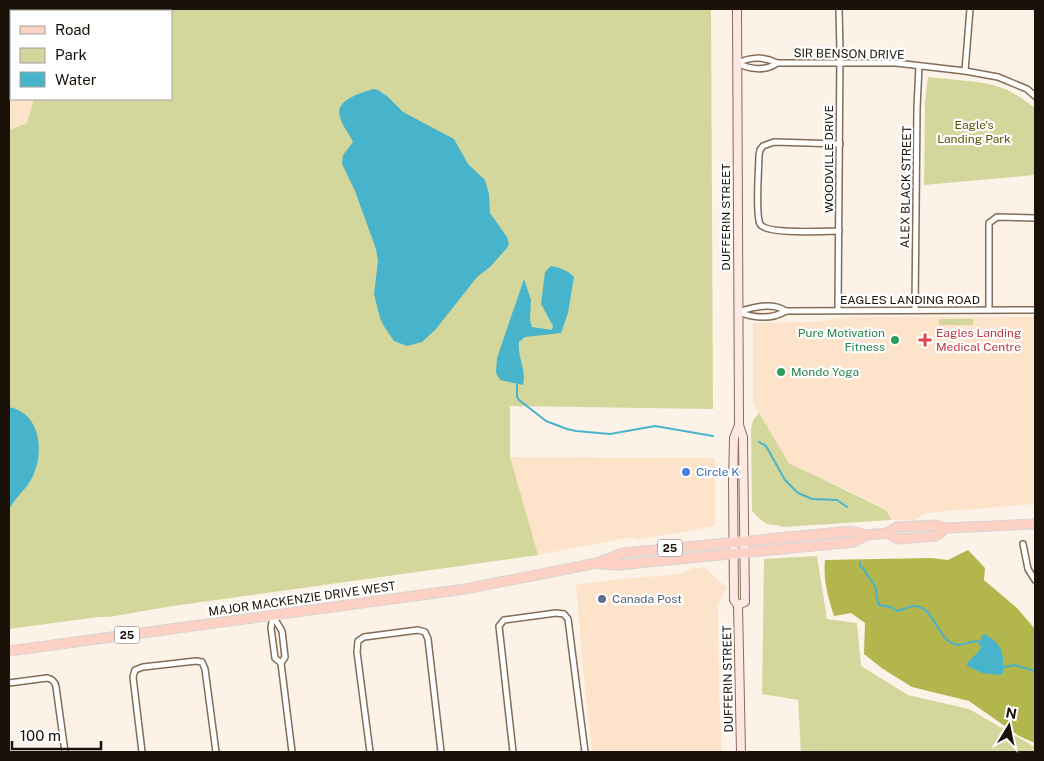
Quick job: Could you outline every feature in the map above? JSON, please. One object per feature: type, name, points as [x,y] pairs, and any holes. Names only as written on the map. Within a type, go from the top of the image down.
[{"type":"main road","name":"DUFFERIN STREET","points":[[737,9],[739,426],[743,437],[745,602],[738,605]]},
{"type":"main road","name":"DUFFERIN STREET","points":[[739,426],[734,438],[733,542],[734,600],[738,605],[740,752]]},
{"type":"main road","name":"MAJOR MACKENZIE DRIVE WEST","points":[[597,563],[618,565],[854,542],[866,536],[887,533],[897,528],[936,525],[946,528],[1035,524]]},
{"type":"main road","name":"MAJOR MACKENZIE DRIVE WEST","points":[[9,651],[465,589],[597,563],[623,553],[852,531],[866,536]]},
{"type":"street","name":"WOODVILLE DRIVE","points":[[838,310],[839,9]]},
{"type":"street","points":[[965,71],[970,9]]},
{"type":"street","name":"SIR BENSON DRIVE","points":[[737,63],[748,58],[767,58],[777,63],[896,63],[998,77],[1027,89],[1035,96]]},
{"type":"street","name":"SIR BENSON DRIVE","points":[[737,63],[747,68],[770,68],[777,63]]},
{"type":"street","name":"ALEX BLACK STREET","points":[[915,310],[919,66]]},
{"type":"street","points":[[839,231],[776,231],[764,228],[760,224],[758,214],[759,154],[763,146],[774,142],[840,144]]},
{"type":"street","points":[[989,310],[989,223],[997,217],[1035,218]]},
{"type":"street","name":"EAGLES LANDING ROAD","points":[[738,312],[754,307],[779,307],[786,311]]},
{"type":"street","name":"EAGLES LANDING ROAD","points":[[738,312],[752,317],[777,316],[786,311],[1035,310]]},
{"type":"street","points":[[1023,544],[1028,569],[1034,577]]},
{"type":"street","points":[[513,752],[499,624],[504,620],[556,613],[564,614],[568,619],[585,752]]},
{"type":"street","points":[[273,616],[271,628],[275,658],[281,663]]},
{"type":"street","points":[[273,616],[282,631],[285,657],[281,663],[292,752]]},
{"type":"street","points":[[370,752],[357,652],[358,641],[364,637],[418,630],[425,632],[428,640],[441,752]]},
{"type":"street","points":[[142,752],[133,677],[136,670],[143,667],[196,661],[202,662],[205,669],[216,752]]},
{"type":"street","points":[[9,683],[47,678],[54,682],[65,752]]},
{"type":"shaded area","points":[[9,9],[39,9],[10,10],[10,100],[34,100],[27,123],[9,130]]},
{"type":"shaded area","points":[[852,317],[1035,317],[1035,504],[926,513],[915,520],[892,520],[886,509],[789,463],[753,404],[753,323],[810,322]]},
{"type":"shaded area","points":[[510,457],[715,458],[715,526],[636,540],[632,537],[538,555]]},
{"type":"shaded area","points":[[968,550],[985,568],[984,580],[1017,608],[1035,629],[1035,743],[1019,736],[969,701],[912,687],[883,669],[864,654],[865,623],[851,613],[834,616],[825,581],[825,560],[931,558],[948,560]]},
{"type":"shaded area","points":[[695,567],[695,569],[704,567],[727,588],[718,604],[722,752],[592,752],[576,585],[681,574]]},
{"type":"green space","points":[[711,9],[713,409],[510,406],[510,457],[538,555],[173,606],[109,617],[9,629],[9,130],[27,123],[34,100],[172,100],[172,10],[39,10]]},
{"type":"green space","name":"Eagle's Landing Park","points":[[928,77],[993,85],[1011,92],[1035,108],[1035,175],[924,185],[925,101]]},
{"type":"green space","points":[[939,319],[973,319],[973,325],[939,325]]},
{"type":"green space","points":[[759,413],[789,463],[886,510],[892,520],[783,527],[769,525],[763,521],[752,511],[751,429],[753,420]]},
{"type":"green space","points":[[817,556],[827,619],[857,623],[861,666],[908,695],[969,709],[1035,747],[1035,752],[801,752],[798,700],[762,694],[764,559]]},
{"type":"water","points":[[373,89],[387,96],[403,112],[454,139],[468,164],[485,180],[489,194],[490,213],[507,237],[509,244],[490,267],[477,277],[436,329],[422,342],[407,346],[394,341],[380,318],[374,294],[378,261],[376,249],[355,191],[342,164],[343,155],[353,142],[341,120],[339,111],[341,106],[350,98]]},
{"type":"water","points":[[551,266],[564,270],[574,277],[568,313],[561,333],[525,337],[519,342],[519,353],[524,374],[523,385],[500,380],[496,373],[497,358],[524,279],[531,300],[530,320],[532,327],[552,330],[553,326],[541,304],[545,272]]},
{"type":"water","points":[[9,407],[20,411],[28,417],[34,426],[39,446],[36,468],[32,478],[9,510]]},
{"type":"water","points":[[984,634],[999,645],[1001,650],[1003,673],[1000,675],[982,673],[967,666],[967,663],[980,650],[981,647],[977,641],[981,640],[981,636]]},
{"type":"waterway","points":[[517,384],[517,397],[519,400],[546,421],[567,429],[610,434],[655,426],[713,436]]},
{"type":"waterway","points":[[759,442],[766,446],[785,480],[798,493],[812,499],[837,500],[847,507]]},
{"type":"waterway","points":[[860,562],[860,566],[874,584],[879,605],[891,607],[897,611],[913,606],[922,608],[949,641],[960,645],[977,641]]},
{"type":"waterway","points":[[1004,667],[1014,665],[1035,671]]},
{"type":"place","name":"Pure Motivation Fitness","points":[[895,340]]},
{"type":"place","name":"Eagles Landing Medical Centre","points":[[925,340]]},
{"type":"place","name":"Mondo Yoga","points":[[781,372]]},
{"type":"place","name":"Circle K","points":[[686,472]]},
{"type":"place","name":"Canada Post","points":[[602,599]]}]
